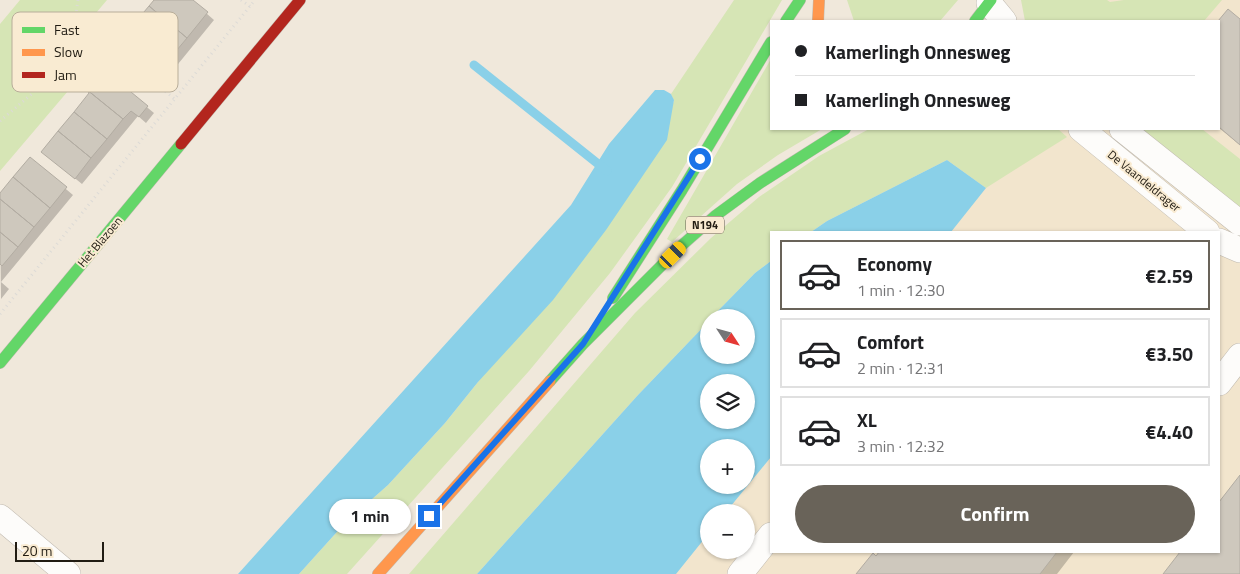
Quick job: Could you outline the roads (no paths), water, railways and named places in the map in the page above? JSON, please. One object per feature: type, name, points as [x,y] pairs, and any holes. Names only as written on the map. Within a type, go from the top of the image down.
[{"type":"main road","name":"Het Blazoen","points":[[0,363],[300,0]]},
{"type":"main road","points":[[787,20],[800,0]]},
{"type":"main road","points":[[818,20],[819,0]]},
{"type":"main road","name":"N194","points":[[583,344],[682,190],[770,44]]},
{"type":"main road","name":"N194","points":[[378,574],[583,344],[715,216],[760,184],[843,130]]},
{"type":"street","name":"De Vaandeldrager","points":[[1082,130],[1206,231]]},
{"type":"street","points":[[1123,130],[1240,223]]},
{"type":"street","points":[[1220,241],[1240,250]]},
{"type":"street","points":[[1220,382],[1240,356]]},
{"type":"street","points":[[0,516],[68,574]]},
{"type":"street","points":[[740,574],[770,536]]},
{"type":"water","points":[[655,90],[664,90],[671,94],[674,100],[667,140],[606,230],[553,300],[388,485],[345,523],[299,574],[238,574],[571,205],[609,144]]},
{"type":"water","points":[[947,160],[986,188],[952,231],[812,231],[827,221]]},
{"type":"water","points":[[770,262],[770,458],[755,477],[755,439],[700,439],[700,494],[741,494],[733,504],[700,504],[700,544],[676,574],[477,574],[638,395],[700,330],[700,364],[755,364],[755,309],[720,309],[755,273]]},
{"type":"waterway","points":[[474,65],[607,171]]}]
